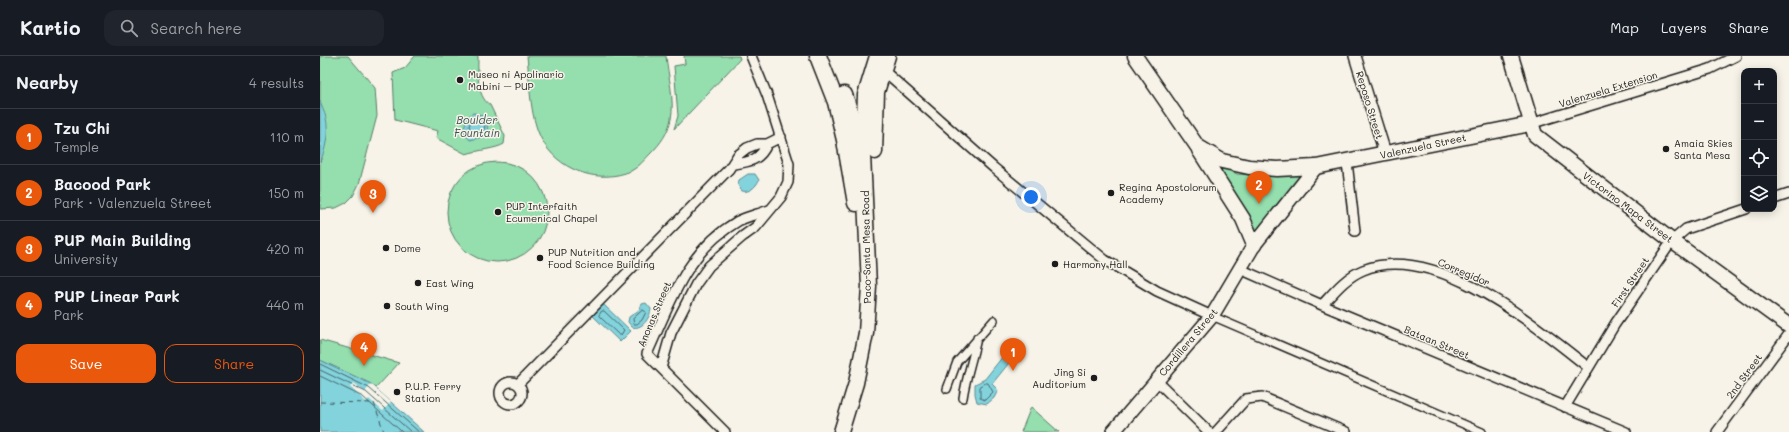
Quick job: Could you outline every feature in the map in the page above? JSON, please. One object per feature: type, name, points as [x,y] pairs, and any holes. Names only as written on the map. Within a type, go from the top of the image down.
[{"type":"highway","points":[[818,56],[836,102],[859,197],[855,128],[838,77],[828,56]]},
{"type":"main road","name":"Paco-Santa Mesa Road","points":[[841,432],[856,383],[866,333],[869,286],[869,153],[865,95],[876,61],[888,56]]},
{"type":"main road","name":"Valenzuela Street","points":[[1135,56],[1197,146],[1222,160],[1249,167],[1277,169],[1316,167],[1347,162],[1530,124]]},
{"type":"main road","name":"Victorino Mapa Street","points":[[1511,56],[1530,124],[1533,132],[1539,138],[1672,241],[1789,326]]},
{"type":"main road","name":"Paco-Santa Mesa Road","points":[[869,153],[877,92],[876,61]]},
{"type":"main road","points":[[1197,146],[1243,219],[1254,245],[1316,167]]},
{"type":"main road","name":"Cordillera Street","points":[[1113,432],[1212,316],[1254,245]]},
{"type":"street","points":[[661,368],[671,333],[696,284],[709,266],[742,237],[756,227],[773,208],[785,189],[789,173],[789,164],[767,95],[750,56]]},
{"type":"street","name":"Reposo Street","points":[[1355,56],[1385,153]]},
{"type":"street","name":"Valenzuela Extension","points":[[1530,124],[1710,69],[1736,56]]},
{"type":"street","points":[[876,61],[994,168],[1105,260],[1157,291],[1482,432]]},
{"type":"street","points":[[518,384],[734,164],[738,155],[747,148],[757,144],[767,144],[781,137]]},
{"type":"street","points":[[734,164],[745,163],[763,154],[767,144]]},
{"type":"street","points":[[1347,162],[1355,231]]},
{"type":"street","points":[[1777,199],[1789,194]]},
{"type":"street","name":"Anonas Street","points":[[725,432],[647,354],[681,278],[697,256],[710,243],[738,221],[773,208]]},
{"type":"street","name":"First Street","points":[[1565,407],[1615,324],[1672,241],[1686,229],[1741,211]]},
{"type":"street","name":"Corregidor","points":[[1322,306],[1342,284],[1363,270],[1389,265],[1424,268],[1470,285],[1489,294],[1511,308],[1588,367]]},
{"type":"street","name":"Bataan Street","points":[[1240,270],[1322,306],[1626,432]]},
{"type":"street","points":[[947,389],[957,362],[994,320]]},
{"type":"street","name":"2nd Street","points":[[1717,432],[1789,334]]},
{"type":"street","points":[[963,398],[966,377],[978,338]]},
{"type":"street","points":[[1156,380],[1209,432]]},
{"type":"street","points":[[1216,432],[1246,399],[1262,397],[1346,432]]},
{"type":"green space","points":[[320,56],[348,56],[375,88],[377,116],[359,184],[353,196],[346,203],[336,208],[320,209]]},
{"type":"green space","points":[[415,56],[478,56],[478,76],[482,96],[490,105],[505,136],[504,144],[466,154],[436,138],[438,131],[395,120],[393,73],[405,68]]},
{"type":"green space","points":[[527,56],[666,56],[672,96],[672,112],[670,124],[664,138],[642,163],[631,171],[619,175],[595,176],[572,169],[553,154],[545,145],[540,136],[531,102]]},
{"type":"green space","points":[[684,56],[739,56],[740,59],[674,129],[678,116],[674,66],[685,64]]},
{"type":"green space","points":[[497,162],[516,166],[532,177],[543,193],[547,212],[543,231],[532,247],[516,258],[497,262],[478,258],[462,247],[451,231],[447,212],[451,193],[462,177],[478,166]]},
{"type":"green space","points":[[1215,163],[1237,174],[1251,175],[1298,173],[1301,175],[1301,180],[1258,235],[1252,233]]},
{"type":"green space","points":[[320,340],[399,363],[376,388],[371,384],[320,360]]},
{"type":"green space","points":[[1031,407],[1059,432],[1021,432]]},
{"type":"water","points":[[320,100],[327,123],[327,135],[324,152],[320,162]]},
{"type":"water","name":"Boulder Fountain","points":[[473,113],[485,118],[487,121],[487,128],[486,136],[470,140],[465,133],[465,126],[467,119]]},
{"type":"water","points":[[748,174],[755,174],[759,180],[752,189],[742,191],[738,185],[739,180]]},
{"type":"water","points":[[646,303],[651,309],[649,316],[639,327],[632,327],[628,322],[629,317],[639,310],[642,304]]},
{"type":"water","points":[[603,304],[631,331],[620,342],[592,315]]},
{"type":"water","points":[[1014,342],[1021,348],[992,384],[998,390],[994,398],[987,404],[977,402],[975,384],[985,379]]},
{"type":"water","points":[[320,360],[371,384],[424,432],[320,432]]},
{"type":"pier","points":[[354,383],[365,392],[371,384],[391,402],[383,411],[369,399],[366,402],[350,387]]},
{"type":"ferry route","points":[[320,402],[374,403],[384,432]]},
{"type":"place","name":"Museo ni Apolinario Mabini – PUP","points":[[460,80]]},
{"type":"place","name":"Amaia Skies Santa Mesa","points":[[1666,149]]},
{"type":"place","name":"Regina Apostolorum Academy","points":[[1111,193]]},
{"type":"place","name":"Bacood Park","points":[[1259,204]]},
{"type":"place","name":"PUP Interfaith Ecumenical Chapel","points":[[498,212]]},
{"type":"place","name":"PUP Main Building","points":[[373,213]]},
{"type":"place","name":"Dome","points":[[386,248]]},
{"type":"place","name":"PUP Nutrition and Food Science Building","points":[[540,258]]},
{"type":"place","name":"Harmony Hall","points":[[1055,264]]},
{"type":"place","name":"East Wing","points":[[418,283]]},
{"type":"place","name":"South Wing","points":[[387,306]]},
{"type":"place","name":"PUP Linear Park","points":[[364,366]]},
{"type":"place","name":"Tzu Chi","points":[[1013,371]]},
{"type":"place","name":"Jing Si Auditorium","points":[[1094,378]]},
{"type":"place","name":"P.U.P. Ferry Station","points":[[397,392]]}]
